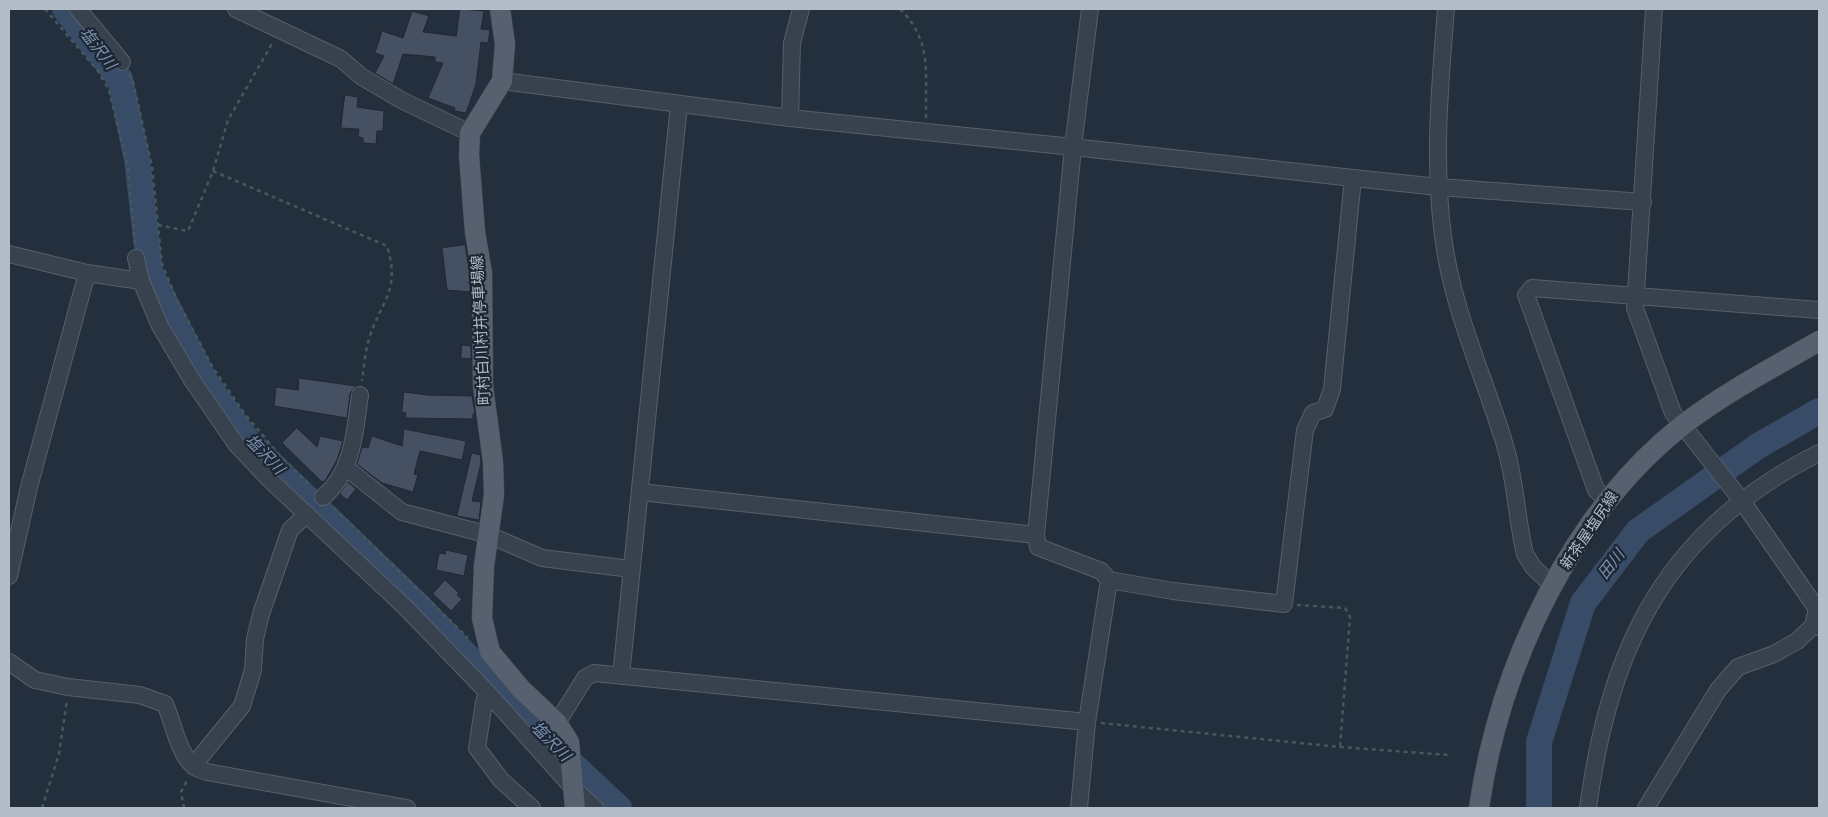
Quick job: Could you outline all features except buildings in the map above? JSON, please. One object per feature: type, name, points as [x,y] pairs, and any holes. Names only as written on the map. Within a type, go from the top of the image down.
[{"type":"main road","points":[[470,133],[502,81],[504,44],[500,9]]},
{"type":"main road","name":"町村白川村井停車場線","points":[[470,133],[471,191],[482,273],[483,386],[493,462],[494,495],[484,566],[482,618],[490,652],[521,688],[557,723],[569,742],[574,793]]},
{"type":"main road","name":"新茶屋塩尻線","points":[[1478,808],[1494,733],[1520,656],[1553,586],[1578,542],[1607,500],[1650,455],[1686,429],[1715,402],[1819,341]]},
{"type":"street","points":[[78,9],[122,62]]},
{"type":"street","points":[[236,9],[341,60],[362,78],[470,133]]},
{"type":"street","points":[[790,118],[792,43],[801,9]]},
{"type":"street","points":[[1090,9],[1073,147],[1036,535],[1038,547],[1101,571],[1109,580],[1173,591],[1284,604],[1305,430],[1314,413],[1325,409],[1332,389],[1353,178]]},
{"type":"street","points":[[1446,9],[1438,138],[1442,236],[1453,293],[1485,390],[1505,443],[1525,554],[1533,567],[1553,586]]},
{"type":"street","points":[[1652,805],[1718,690],[1738,667],[1774,654],[1816,626],[1817,609],[1740,500],[1673,413],[1635,308],[1654,9]]},
{"type":"street","points":[[502,81],[790,118],[1353,178],[1439,187],[1643,202]]},
{"type":"street","points":[[621,676],[678,104]]},
{"type":"street","points":[[9,254],[87,273],[140,281]]},
{"type":"street","points":[[136,258],[140,281],[160,326],[192,380],[236,444],[269,479],[406,608],[488,693],[574,793],[596,808]]},
{"type":"street","points":[[9,576],[29,487],[87,273]]},
{"type":"street","points":[[1607,500],[1596,490],[1526,296],[1532,288],[1819,310]]},
{"type":"street","points":[[323,497],[333,489],[345,467],[355,438],[360,395]]},
{"type":"street","points":[[1588,808],[1617,677],[1640,622],[1677,563],[1699,538],[1740,500],[1783,471],[1819,453]]},
{"type":"street","points":[[345,467],[402,512],[489,535],[542,558],[631,569]]},
{"type":"street","points":[[640,492],[1036,535]]},
{"type":"street","points":[[193,766],[242,706],[253,670],[255,639],[260,614],[290,530],[307,514]]},
{"type":"street","points":[[1079,808],[1087,722],[1109,580]]},
{"type":"street","points":[[9,662],[35,680],[68,687],[140,695],[164,704],[174,724],[181,747],[193,766],[208,772],[407,808]]},
{"type":"street","points":[[557,723],[586,678],[594,672],[1087,722]]},
{"type":"street","points":[[488,693],[482,710],[477,748],[501,780],[532,808]]},
{"type":"path","points":[[45,9],[98,71],[109,90],[128,168],[136,258]]},
{"type":"path","points":[[900,9],[920,33],[924,47],[927,132]]},
{"type":"path","points":[[158,225],[188,231],[213,171],[228,120],[280,30]]},
{"type":"path","points":[[122,62],[133,82],[150,156],[162,264],[176,300],[212,366],[244,414],[281,457],[478,648],[490,652]]},
{"type":"path","points":[[213,171],[387,246],[392,264],[391,286],[387,302],[369,339],[360,395]]},
{"type":"path","points":[[1284,604],[1345,608],[1350,617],[1340,747]]},
{"type":"path","points":[[42,808],[59,754],[66,716],[68,687]]},
{"type":"path","points":[[1087,722],[1340,747],[1449,755]]},
{"type":"path","points":[[184,808],[181,792],[193,766]]},
{"type":"waterway","name":"塩沢川","points":[[65,9],[120,79],[137,159],[150,272],[205,381],[248,441],[419,606],[556,749],[619,808]]},
{"type":"waterway","name":"田川","points":[[1539,808],[1539,742],[1583,603],[1638,531],[1758,446],[1819,411]]}]
